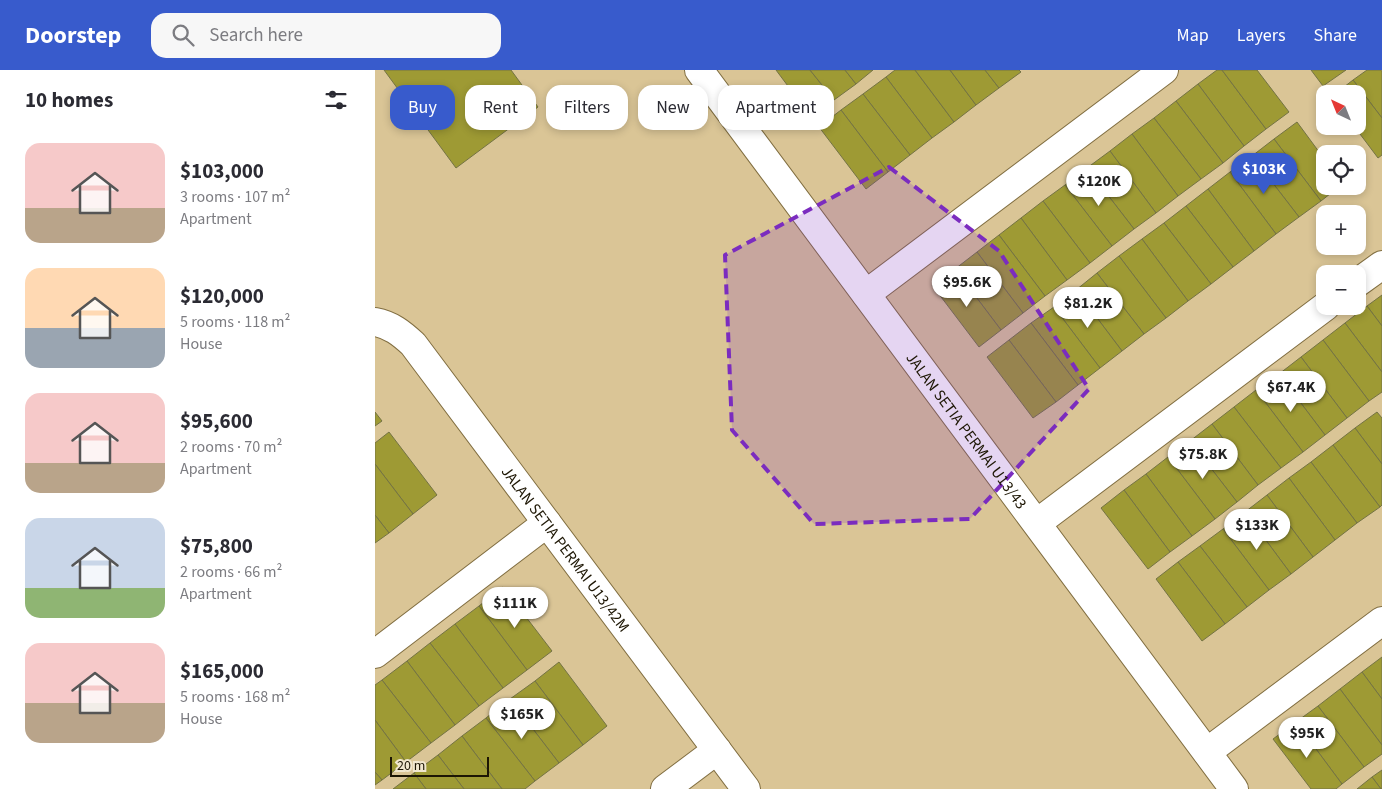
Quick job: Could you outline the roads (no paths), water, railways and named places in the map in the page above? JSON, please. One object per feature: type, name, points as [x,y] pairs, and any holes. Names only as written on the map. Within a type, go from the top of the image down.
[{"type":"street","name":"JALAN SETIA PERMAI U13/43","points":[[699,70],[1235,789]]},
{"type":"street","points":[[866,294],[1164,70]]},
{"type":"street","points":[[1366,277],[1382,265]]},
{"type":"street","points":[[1037,523],[1316,314]]},
{"type":"street","name":"JALAN SETIA PERMAI U13/42M","points":[[375,322],[383,323],[399,331],[413,344],[746,789]]},
{"type":"street","points":[[375,654],[547,523]]},
{"type":"street","points":[[1207,752],[1382,621]]},
{"type":"street","points":[[665,789],[717,750]]}]
